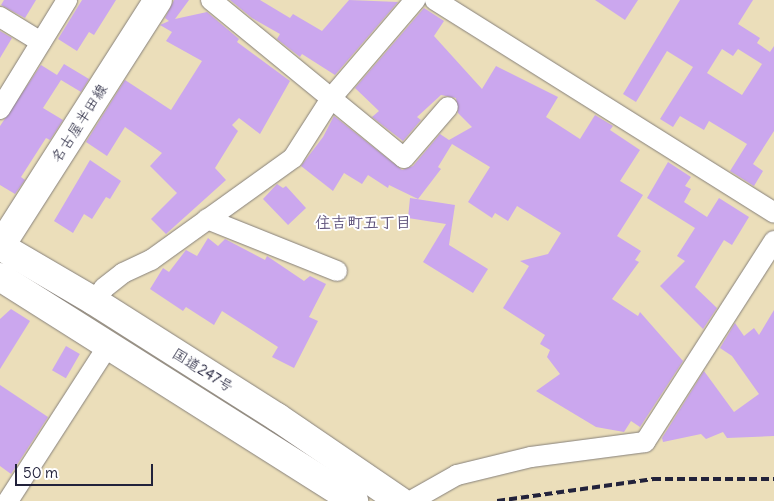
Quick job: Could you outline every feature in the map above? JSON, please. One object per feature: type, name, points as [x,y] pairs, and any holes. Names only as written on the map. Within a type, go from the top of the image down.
[{"type":"main road","name":"名古屋半田線","points":[[0,246],[158,0]]},
{"type":"main road","name":"国道247号","points":[[0,246],[94,301],[277,417],[400,501]]},
{"type":"main road","name":"国道247号","points":[[0,276],[354,501]]},
{"type":"street","points":[[210,0],[332,97],[404,158],[448,107]]},
{"type":"street","points":[[94,301],[104,288],[124,273],[151,260],[293,158],[332,97],[415,0]]},
{"type":"street","points":[[435,0],[774,213]]},
{"type":"street","points":[[0,109],[41,42],[63,1]]},
{"type":"street","points":[[0,17],[41,42]]},
{"type":"street","points":[[207,219],[337,271]]},
{"type":"street","points":[[411,501],[457,475],[531,457],[645,442],[774,241]]},
{"type":"street","points":[[8,501],[109,344]]},
{"type":"building","points":[[4,0],[36,0],[25,18],[1,5]]},
{"type":"building","points":[[82,0],[116,0],[94,35],[89,32],[77,51],[58,39]]},
{"type":"building","points":[[174,0],[189,0],[175,19],[207,12],[239,39],[237,42],[290,81],[260,134],[239,118],[232,125],[238,131],[215,168],[226,180],[166,234],[151,219],[177,193],[150,166],[162,153],[125,127],[107,156],[86,142],[125,80],[171,110],[202,61],[166,41],[172,32],[160,25],[169,21],[165,18]]},
{"type":"building","points":[[230,0],[260,0],[290,18],[293,14],[322,31],[349,0],[398,2],[335,75],[302,54],[300,57],[277,39],[280,34],[252,18]]},
{"type":"building","points":[[595,0],[638,0],[625,20]]},
{"type":"building","points":[[680,0],[753,0],[738,24],[760,38],[757,43],[770,52],[774,46],[774,131],[753,164],[763,171],[754,186],[730,171],[747,144],[709,121],[704,130],[680,116],[673,127],[660,119],[693,67],[667,51],[636,102],[623,94]],"holes":[[[722,49],[733,56],[738,49],[762,64],[742,95],[707,73]]]},
{"type":"building","points":[[424,8],[444,21],[434,36],[482,89],[496,66],[558,97],[546,117],[580,139],[595,115],[613,126],[610,130],[640,150],[620,181],[643,195],[617,236],[641,251],[635,260],[639,262],[612,299],[638,316],[640,312],[683,361],[640,427],[631,421],[624,432],[596,427],[536,391],[560,374],[547,357],[550,350],[540,344],[545,335],[503,308],[529,266],[520,261],[548,254],[561,233],[517,206],[508,221],[495,213],[492,218],[468,202],[490,167],[452,144],[438,167],[441,169],[418,199],[389,185],[388,188],[368,175],[362,184],[344,173],[333,191],[301,166],[323,137],[334,116],[402,170],[413,166],[440,134],[449,140],[472,127],[458,113],[456,98],[441,95],[417,117],[421,120],[403,141],[372,117],[379,111],[355,88]]},
{"type":"building","points":[[0,31],[12,38],[0,58]]},
{"type":"building","points":[[64,64],[89,79],[81,92],[61,80],[43,108],[63,120],[50,140],[46,138],[21,177],[25,180],[15,194],[0,185],[0,126],[41,65],[57,75]]},
{"type":"building","points":[[90,160],[121,181],[110,199],[106,197],[92,219],[84,214],[73,233],[54,221]]},
{"type":"building","points":[[668,162],[691,177],[685,186],[691,189],[684,202],[707,217],[719,198],[749,217],[732,245],[724,240],[695,287],[717,308],[703,329],[660,286],[685,261],[677,256],[695,228],[647,198]]},
{"type":"building","points":[[277,184],[283,188],[286,186],[306,208],[288,225],[263,199]]},
{"type":"building","points":[[410,198],[455,205],[449,245],[488,269],[473,293],[423,262],[446,224],[408,218]]},
{"type":"building","points":[[208,238],[218,246],[225,239],[265,260],[267,256],[304,281],[310,276],[326,284],[309,317],[318,321],[294,368],[272,357],[278,347],[222,311],[214,325],[186,307],[183,311],[150,289],[163,268],[169,272],[186,250],[197,256]]},
{"type":"building","points":[[11,309],[30,321],[0,369],[0,319]]},
{"type":"building","points":[[774,310],[774,436],[727,438],[723,432],[706,439],[701,434],[663,442],[662,438],[704,371],[734,412],[759,394],[732,356],[720,348],[735,323],[744,336],[754,328],[759,335]]},
{"type":"building","points":[[66,346],[80,354],[66,378],[52,370]]},
{"type":"building","points":[[0,385],[48,417],[11,474],[0,466]]},
{"type":"railway","points":[[497,501],[653,479],[774,479]]},
{"type":"district","name":"住吉町五丁目","points":[[363,222]]}]
